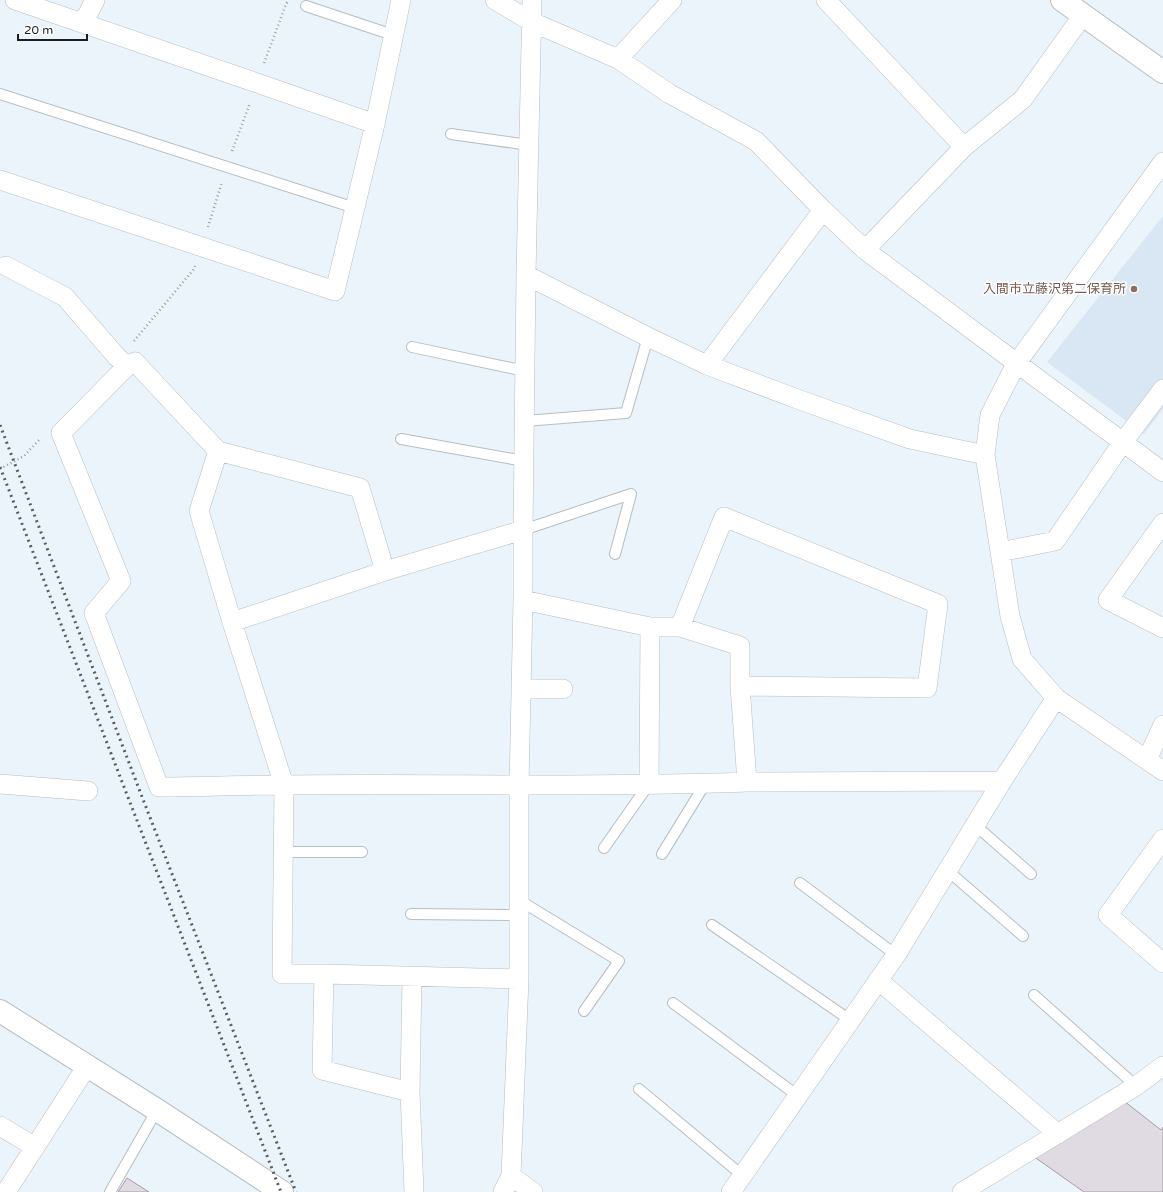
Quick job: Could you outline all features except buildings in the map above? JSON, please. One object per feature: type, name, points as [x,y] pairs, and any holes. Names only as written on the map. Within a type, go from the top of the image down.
[{"type":"street","points":[[15,0],[375,124]]},
{"type":"street","points":[[83,23],[95,0]]},
{"type":"street","points":[[0,180],[335,291],[375,124],[401,0]]},
{"type":"street","points":[[495,0],[532,22],[618,59],[670,94],[756,141],[823,210],[865,250],[1016,364],[1163,472]]},
{"type":"street","points":[[532,0],[526,275],[523,530],[524,600],[519,786],[519,980],[507,1184],[533,1192]]},
{"type":"street","points":[[618,59],[672,0]]},
{"type":"street","points":[[826,0],[964,147]]},
{"type":"street","points":[[1062,0],[1163,72]]},
{"type":"street","points":[[865,250],[964,147],[1023,100],[1083,15]]},
{"type":"street","points":[[1163,162],[1016,364],[990,415],[985,456],[1010,616],[1022,658],[1056,698],[1163,771]]},
{"type":"street","points":[[707,365],[823,210]]},
{"type":"street","points":[[6,266],[65,297],[117,357],[127,366]]},
{"type":"street","points":[[526,275],[707,365],[910,439],[985,456]]},
{"type":"street","points":[[385,571],[360,488],[218,451],[135,362],[127,366],[61,433],[122,581],[94,613],[159,787],[284,785],[519,786],[705,784],[747,782],[1002,781]]},
{"type":"street","points":[[1000,552],[1055,541],[1123,442],[1163,389]]},
{"type":"street","points":[[218,451],[198,511],[284,785],[282,974],[519,980]]},
{"type":"street","points":[[680,627],[724,517],[938,604],[927,688],[740,686]]},
{"type":"street","points":[[1163,523],[1108,600],[1163,628]]},
{"type":"street","points":[[232,622],[385,571],[523,530]]},
{"type":"street","points":[[524,600],[650,627],[680,627],[740,646],[740,686],[747,782]]},
{"type":"street","points":[[649,784],[650,627]]},
{"type":"street","points":[[521,689],[563,690]]},
{"type":"street","points":[[732,1192],[896,955],[1002,781],[1056,698]]},
{"type":"street","points":[[1147,760],[1163,725]]},
{"type":"street","points":[[0,784],[88,791]]},
{"type":"street","points":[[1163,840],[1108,916],[1163,963]]},
{"type":"street","points":[[324,974],[322,1070],[410,1092]]},
{"type":"street","points":[[412,977],[410,1092],[414,1192]]},
{"type":"street","points":[[878,980],[1058,1134]]},
{"type":"street","points":[[0,1011],[157,1110],[256,1182],[282,1192]]},
{"type":"street","points":[[6,1192],[87,1066]]},
{"type":"street","points":[[962,1192],[1136,1086],[1163,1066]]},
{"type":"street","points":[[0,1126],[35,1148]]},
{"type":"lane","points":[[306,6],[393,35]]},
{"type":"lane","points":[[0,94],[355,208]]},
{"type":"lane","points":[[451,134],[528,145]]},
{"type":"lane","points":[[525,421],[626,413],[648,337]]},
{"type":"lane","points":[[412,347],[525,371]]},
{"type":"lane","points":[[401,439],[524,461]]},
{"type":"lane","points":[[523,530],[631,494],[615,554]]},
{"type":"lane","points":[[604,848],[649,784]]},
{"type":"lane","points":[[662,854],[705,784]]},
{"type":"lane","points":[[975,825],[1031,874]]},
{"type":"lane","points":[[283,852],[362,852]]},
{"type":"lane","points":[[947,870],[1023,936]]},
{"type":"lane","points":[[800,883],[896,955]]},
{"type":"lane","points":[[411,914],[519,907],[619,961],[584,1011]]},
{"type":"lane","points":[[712,925],[850,1020]]},
{"type":"lane","points":[[1034,995],[1136,1086]]},
{"type":"lane","points":[[673,1003],[798,1096]]},
{"type":"lane","points":[[640,1089],[743,1176]]},
{"type":"lane","points":[[110,1192],[157,1110]]},
{"type":"shaded area","name":"入間市立藤沢第二保育所","points":[[1163,216],[1163,409],[1144,434],[1047,362]]},
{"type":"railway","points":[[0,425],[144,802],[296,1192]]},
{"type":"railway","points":[[0,467],[281,1192]]},
{"type":"place","name":"入間市立藤沢第二保育所","points":[[1134,289]]}]
